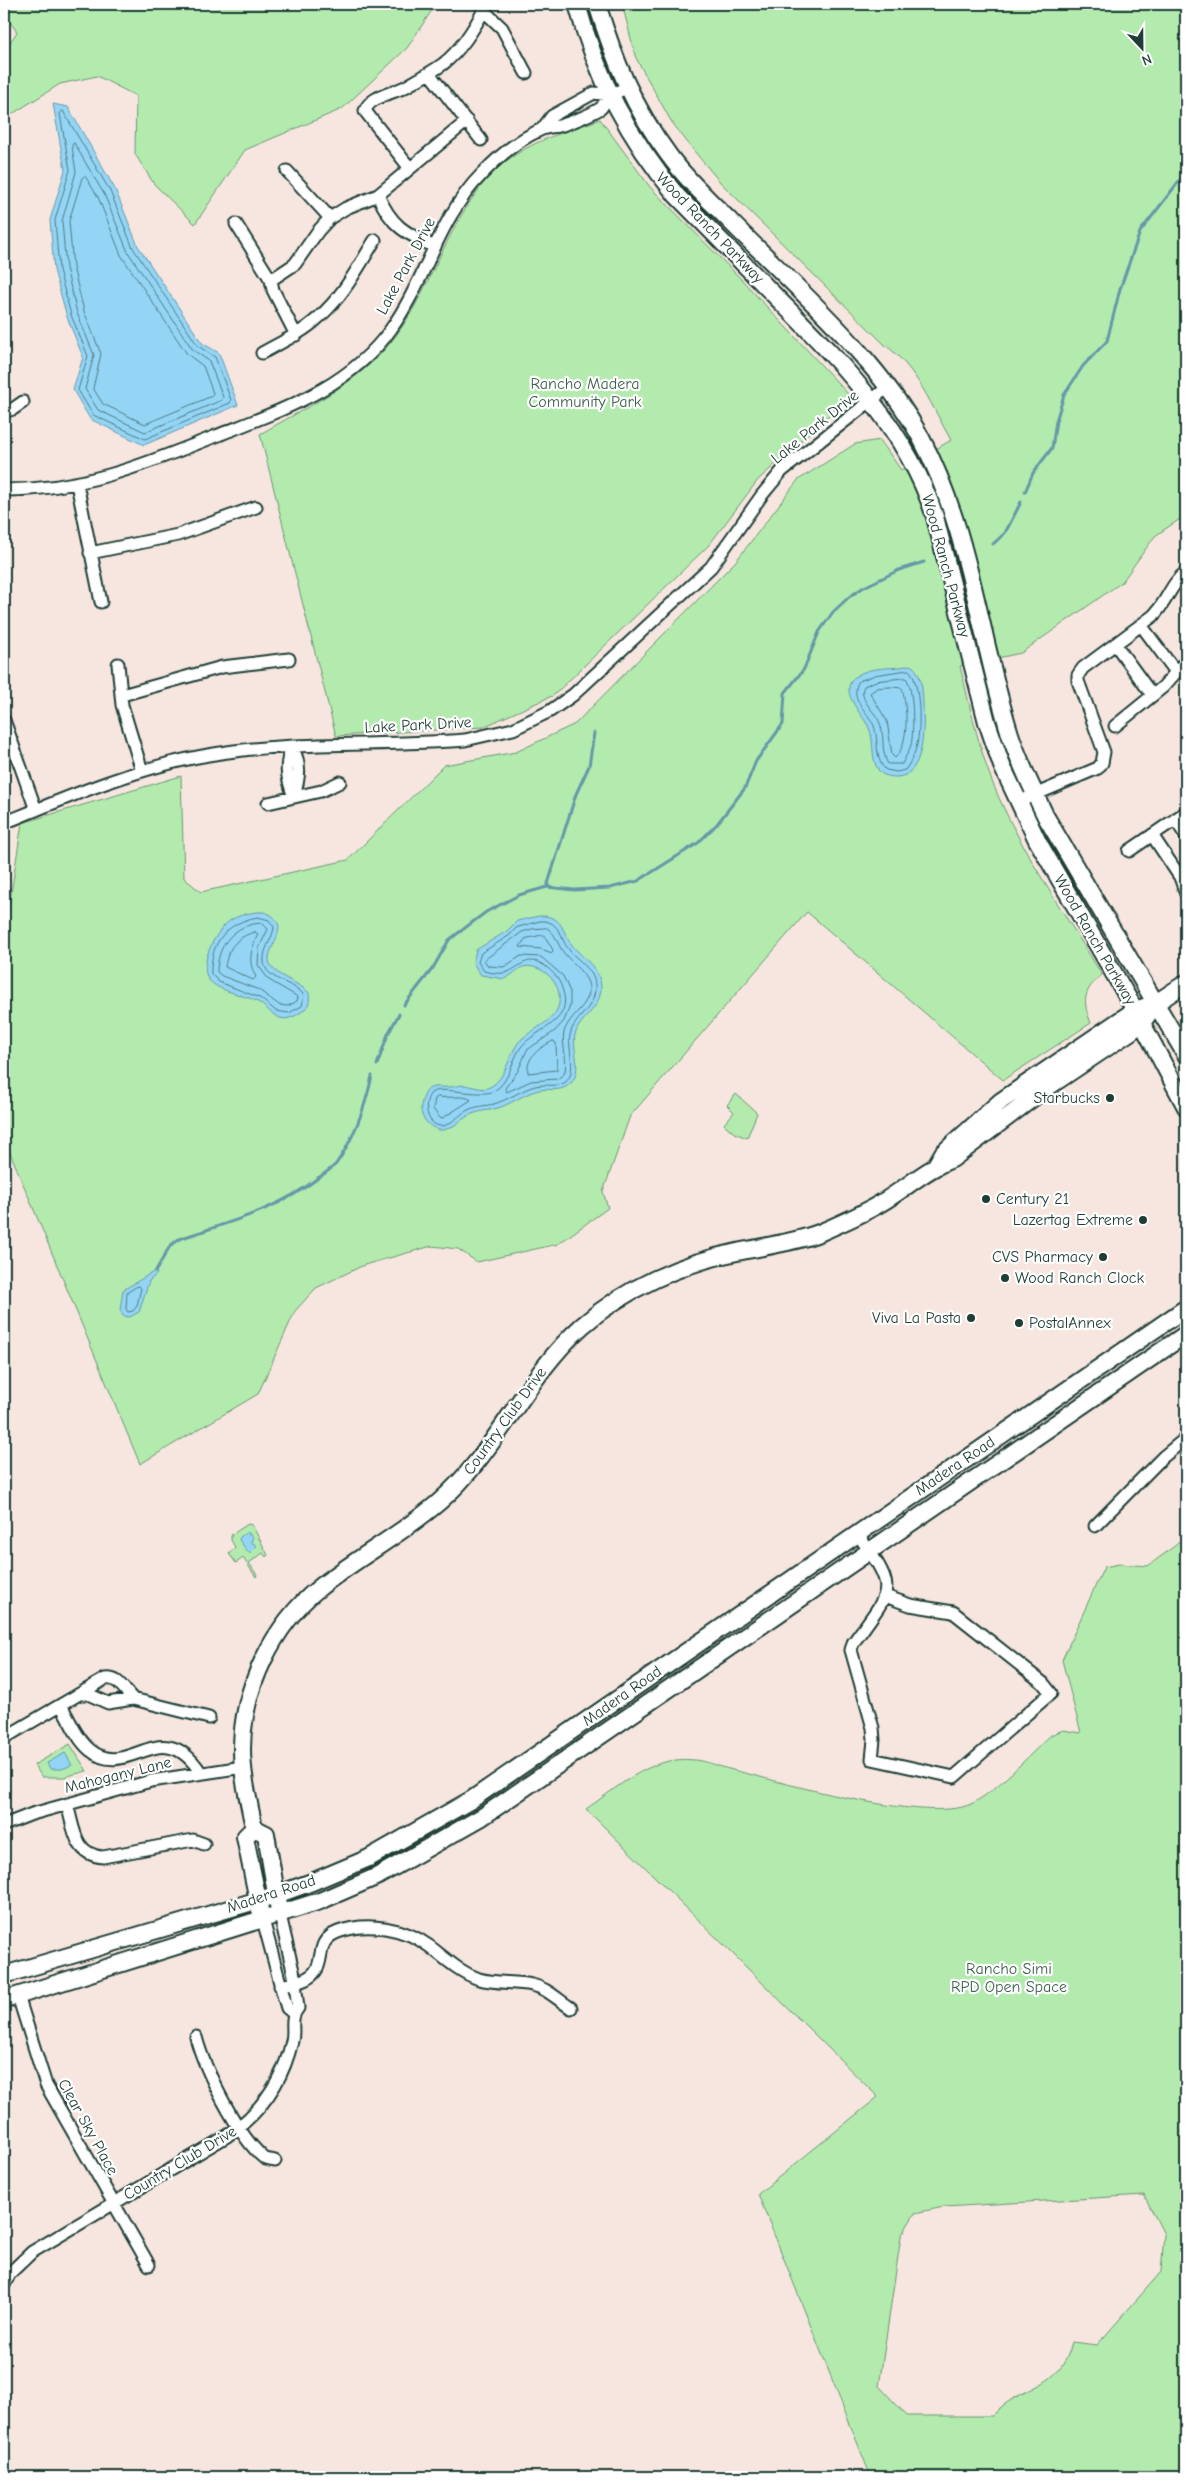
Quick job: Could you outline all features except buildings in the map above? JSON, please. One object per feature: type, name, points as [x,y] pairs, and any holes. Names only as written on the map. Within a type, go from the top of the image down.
[{"type":"main road","name":"Wood Ranch Parkway","points":[[577,4],[586,40],[609,95],[654,169],[677,196],[839,361],[873,401],[927,492],[945,551],[987,722],[1002,766],[1037,840],[1139,1017],[1186,1106]]},
{"type":"main road","name":"Wood Ranch Parkway","points":[[597,4],[627,88],[668,155],[693,184],[844,337],[888,387],[920,437],[947,494],[958,529],[1010,735],[1046,817],[1186,1055]]},
{"type":"main road","name":"Country Club Drive","points":[[254,1828],[243,1767],[242,1748],[249,1702],[258,1674],[284,1626],[317,1590],[417,1520],[460,1481],[487,1449],[543,1368],[583,1325],[630,1293],[683,1268],[720,1256],[793,1241],[855,1217],[880,1204],[936,1166],[949,1147],[1001,1101],[1139,1017],[1186,983]]},
{"type":"main road","name":"Madera Road","points":[[4,1975],[276,1895],[369,1858],[471,1800],[1186,1308]]},
{"type":"main road","name":"Madera Road","points":[[11,1998],[280,1915],[320,1901],[378,1876],[482,1817],[1186,1334]]},
{"type":"main road","points":[[262,1920],[245,1837],[254,1828],[266,1834],[280,1915]]},
{"type":"street","points":[[409,167],[365,111],[366,107],[377,98],[403,89],[453,55],[485,7],[502,28],[526,73]]},
{"type":"street","points":[[429,73],[482,140]]},
{"type":"street","name":"Lake Park Drive","points":[[4,490],[77,484],[141,466],[295,405],[331,386],[364,360],[391,330],[410,299],[449,218],[481,174],[502,155],[542,129],[552,116],[594,93],[609,95],[627,88]]},
{"type":"street","points":[[271,280],[295,264],[318,231],[330,218],[346,208],[378,195],[409,167],[467,121]]},
{"type":"street","points":[[287,171],[330,218]]},
{"type":"street","points":[[378,195],[385,212],[397,226],[408,235],[435,247]]},
{"type":"street","points":[[236,224],[271,280],[273,290],[296,334]]},
{"type":"street","points":[[262,353],[318,319],[335,301],[375,240]]},
{"type":"street","name":"Lake Park Drive","points":[[4,822],[142,771],[210,754],[292,747],[465,740],[513,729],[550,711],[573,695],[711,567],[762,495],[782,471],[873,401],[888,387]]},
{"type":"street","points":[[4,412],[23,402]]},
{"type":"street","points":[[77,484],[101,602]]},
{"type":"street","points":[[90,553],[178,535],[256,507]]},
{"type":"street","points":[[1018,802],[1098,768],[1102,764],[1104,752],[1078,682],[1078,675],[1083,668],[1160,608],[1172,586],[1186,572]]},
{"type":"street","points":[[1141,624],[1176,672]]},
{"type":"street","points":[[1114,644],[1152,695]]},
{"type":"street","points":[[122,695],[222,667],[289,660]]},
{"type":"street","points":[[1115,726],[1152,695],[1186,660]]},
{"type":"street","points":[[118,664],[122,705],[142,771]]},
{"type":"street","points":[[4,720],[36,810]]},
{"type":"street","points":[[292,747],[286,760],[286,772],[294,797]]},
{"type":"street","points":[[268,803],[321,791],[340,782]]},
{"type":"street","points":[[1129,851],[1186,812]]},
{"type":"street","points":[[1175,820],[1186,836]]},
{"type":"street","points":[[1152,835],[1180,877],[1186,894]]},
{"type":"street","points":[[1095,1526],[1163,1457],[1186,1438]]},
{"type":"street","points":[[857,1533],[886,1579],[885,1596],[853,1644],[851,1650],[872,1728],[872,1759],[954,1777],[1049,1697],[1051,1693],[1043,1683],[953,1612],[910,1605],[885,1596]]},
{"type":"street","points":[[4,1738],[82,1694],[99,1681],[111,1678],[120,1683],[133,1699]]},
{"type":"street","points":[[82,1694],[108,1703],[133,1699],[209,1718]]},
{"type":"street","points":[[61,1705],[81,1740],[98,1754],[122,1758],[154,1747],[173,1748],[187,1754],[201,1773]]},
{"type":"street","name":"Mahogany Lane","points":[[4,1825],[67,1804],[151,1781],[243,1767]]},
{"type":"street","points":[[67,1804],[79,1845],[84,1852],[92,1856],[103,1857],[193,1840],[204,1844]]},
{"type":"street","name":"Country Club Drive","points":[[5,2279],[32,2252],[239,2128],[264,2103],[280,2073],[292,2041],[293,2013],[298,2008],[295,1982],[280,1915]]},
{"type":"street","name":"Country Club Drive","points":[[262,1920],[287,2008],[293,2013]]},
{"type":"street","points":[[280,1986],[309,1977],[316,1971],[324,1943],[331,1936],[354,1928],[384,1928],[415,1938],[466,1973],[495,1982],[531,1985],[541,1988],[571,2008]]},
{"type":"street","name":"Clear Sky Place","points":[[11,1998],[46,2085],[112,2204],[149,2265]]},
{"type":"street","points":[[196,2037],[200,2056],[239,2128],[265,2159],[275,2161]]},
{"type":"green space","points":[[4,4],[436,4],[407,48],[342,109],[245,150],[195,224],[154,184],[135,154],[136,96],[97,76],[60,84],[9,116],[4,105],[4,51],[17,32],[4,13]]},
{"type":"green space","points":[[622,4],[1186,4],[1186,515],[1155,536],[1122,582],[1021,653],[960,666],[981,749],[999,798],[1022,844],[1102,975],[1091,986],[1086,996],[1086,1008],[1091,1023],[1003,1080],[807,912],[630,1116],[603,1192],[608,1208],[558,1244],[477,1262],[458,1249],[432,1246],[364,1265],[316,1288],[295,1311],[258,1394],[140,1464],[4,1138],[4,938],[22,823],[181,776],[184,878],[201,892],[348,860],[444,765],[516,752],[575,724],[736,561],[798,480],[855,444],[880,440],[901,470],[951,440],[923,389],[906,365],[720,182],[671,121],[636,58]]},
{"type":"green space","name":"Rancho Madera Community Park","points":[[600,119],[650,187],[741,279],[850,396],[758,480],[709,545],[554,695],[483,727],[336,736],[260,434],[344,385],[374,361],[387,347],[405,323],[420,297],[462,214],[479,189],[499,167],[532,145]]},
{"type":"green space","points":[[736,1094],[757,1113],[747,1138],[734,1133],[724,1124],[734,1112],[727,1105]]},
{"type":"green space","points":[[248,1524],[252,1525],[268,1555],[266,1557],[263,1553],[249,1563],[257,1575],[256,1577],[243,1558],[236,1563],[229,1554],[235,1547],[231,1540],[231,1535]]},
{"type":"green space","name":"Rancho Simi RPD Open Space","points":[[1186,1534],[1186,2477],[871,2477],[758,2194],[878,2097],[586,1809],[633,1776],[665,1762],[682,1760],[701,1761],[812,1790],[886,1805],[920,1809],[949,1809],[971,1804],[1002,1782],[1051,1735],[1063,1730],[1081,1733],[1062,1660],[1104,1567],[1119,1564],[1148,1566],[1176,1545]],"holes":[[[1144,2195],[1164,2234],[1161,2272],[1097,2345],[1072,2342],[1067,2358],[1059,2370],[1038,2386],[1014,2398],[992,2416],[907,2416],[879,2386],[901,2236],[915,2213],[944,2207]]]},
{"type":"green space","points":[[70,1744],[87,1771],[64,1777],[42,1777],[34,1765]]},
{"type":"water","points":[[53,104],[68,107],[115,189],[138,246],[202,343],[219,353],[238,405],[144,445],[90,419],[73,390],[83,357],[67,317],[54,270],[50,220],[65,170]]},
{"type":"water","points":[[910,665],[917,672],[922,689],[923,737],[921,749],[913,768],[906,774],[897,777],[885,775],[879,771],[874,761],[871,733],[850,696],[850,683],[861,673],[875,669]]},
{"type":"water","points":[[257,912],[265,912],[271,915],[276,919],[279,926],[278,934],[269,957],[273,969],[309,993],[307,1006],[293,1017],[280,1018],[254,1000],[217,987],[212,984],[206,973],[205,965],[210,947],[220,931],[234,918]]},
{"type":"water","points":[[539,916],[554,918],[558,922],[569,941],[592,965],[601,983],[597,1004],[580,1024],[575,1035],[577,1066],[574,1078],[571,1083],[563,1088],[534,1091],[501,1107],[470,1115],[448,1129],[435,1129],[423,1118],[421,1113],[422,1101],[428,1089],[464,1085],[487,1088],[495,1084],[503,1073],[518,1043],[545,1023],[556,1011],[559,1003],[558,988],[551,978],[541,970],[529,966],[523,967],[504,979],[481,975],[473,963],[476,950],[507,931],[517,921]]},
{"type":"water","points":[[155,1271],[157,1274],[149,1281],[139,1312],[130,1317],[123,1316],[120,1310],[123,1290]]},
{"type":"water","points":[[247,1532],[253,1537],[251,1542],[257,1546],[251,1552],[248,1552],[239,1540]]},
{"type":"water","points":[[65,1753],[72,1765],[62,1769],[50,1769],[47,1763]]},
{"type":"waterway","points":[[1025,492],[1033,473],[1052,448],[1056,421],[1064,395],[1083,366],[1107,341],[1120,289],[1140,232],[1186,172]]},
{"type":"waterway","points":[[993,544],[1005,533],[1021,502]]},
{"type":"waterway","points":[[404,1005],[433,968],[449,940],[486,912],[519,895],[547,887],[574,890],[610,888],[638,881],[698,843],[717,824],[745,788],[756,761],[783,724],[785,693],[804,669],[819,632],[833,612],[849,597],[864,587],[899,570],[924,562]]},
{"type":"waterway","points":[[547,887],[576,794],[589,766],[594,733]]},
{"type":"waterway","points":[[377,1065],[388,1034],[399,1014]]},
{"type":"waterway","points":[[155,1272],[170,1246],[179,1239],[234,1221],[286,1199],[334,1166],[343,1154],[358,1122],[372,1076]]},
{"type":"place","name":"Starbucks","points":[[1110,1098]]},
{"type":"place","name":"Century 21","points":[[986,1199]]},
{"type":"place","name":"Lazertag Extreme","points":[[1143,1220]]},
{"type":"place","name":"CVS Pharmacy","points":[[1103,1257]]},
{"type":"place","name":"Wood Ranch Clock","points":[[1005,1278]]},
{"type":"place","name":"Viva La Pasta","points":[[971,1318]]},
{"type":"place","name":"PostalAnnex","points":[[1019,1323]]}]
